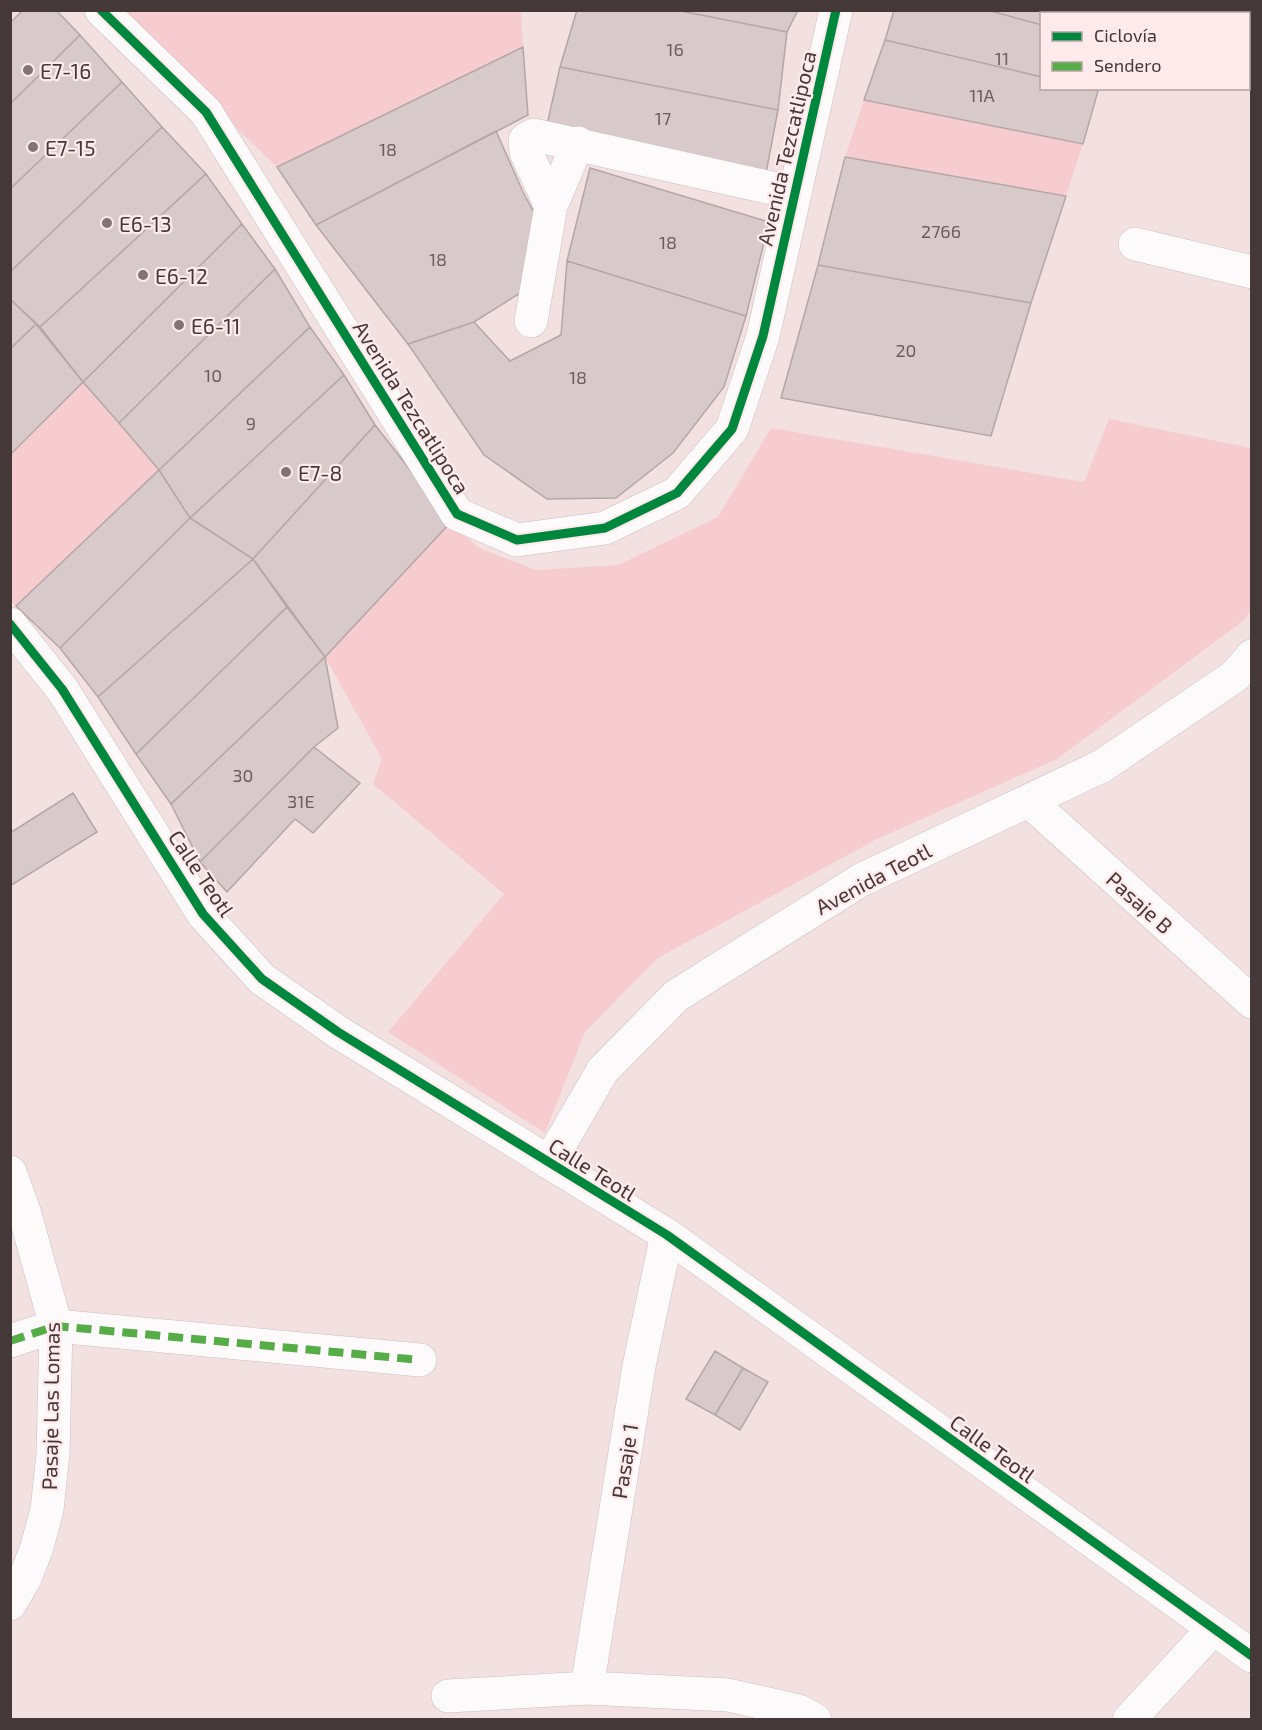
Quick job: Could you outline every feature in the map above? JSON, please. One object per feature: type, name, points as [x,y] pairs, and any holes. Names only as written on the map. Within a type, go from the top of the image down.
[{"type":"street","name":"Avenida Tezcatlipoca","points":[[101,10],[206,112],[457,514],[517,540],[605,528],[677,493],[732,429],[762,336],[836,10]]},
{"type":"street","points":[[551,207],[526,152],[525,140],[534,135],[794,193]]},
{"type":"street","points":[[531,321],[551,207],[578,143]]},
{"type":"street","points":[[1135,244],[1251,272]]},
{"type":"street","name":"Calle Teotl","points":[[10,624],[62,689],[203,914],[262,979],[338,1032],[668,1235],[1251,1656]]},
{"type":"street","name":"Avenida Teotl","points":[[549,1163],[603,1070],[676,996],[861,880],[1102,766],[1235,676],[1251,656]]},
{"type":"street","name":"Pasaje B","points":[[1029,801],[1251,1002]]},
{"type":"street","name":"Pasaje Las Lomas","points":[[10,1172],[24,1211],[56,1326],[53,1454],[47,1510],[36,1550],[25,1578],[10,1604]]},
{"type":"street","name":"Pasaje 1","points":[[586,1688],[639,1366],[668,1235]]},
{"type":"street","points":[[10,1341],[56,1326],[420,1360]]},
{"type":"street","points":[[1129,1719],[1213,1629]]},
{"type":"street","points":[[448,1696],[586,1688],[728,1695],[799,1711],[815,1719]]},
{"type":"shaded area","points":[[113,11],[521,11],[523,47],[277,167]]},
{"type":"shaded area","points":[[864,100],[1083,144],[1066,196],[845,157]]},
{"type":"shaded area","points":[[83,382],[159,470],[16,606],[10,600],[10,455]]},
{"type":"shaded area","points":[[1109,419],[1251,448],[1252,609],[1243,621],[1057,759],[879,838],[658,958],[585,1032],[545,1133],[388,1032],[504,894],[373,784],[382,759],[325,657],[451,522],[479,548],[536,570],[618,565],[718,517],[771,428],[1084,482]]},
{"type":"building","name":"E7-16","points":[[23,10],[56,10],[80,35],[10,104],[10,23]]},
{"type":"building","points":[[577,10],[676,10],[787,32],[778,110],[560,67]]},
{"type":"building","points":[[676,10],[798,10],[787,32]]},
{"type":"building","points":[[894,10],[987,10],[1040,24],[1040,77],[885,40]]},
{"type":"building","points":[[987,10],[1123,10],[1122,12],[1040,12],[1040,24]]},
{"type":"building","name":"E7-15","points":[[80,35],[122,82],[10,189],[10,104]]},
{"type":"building","points":[[885,40],[1040,77],[1040,90],[1098,91],[1083,144],[864,100]]},
{"type":"building","points":[[523,47],[528,115],[316,225],[277,167]]},
{"type":"building","points":[[560,67],[778,110],[766,173],[547,125]]},
{"type":"building","points":[[122,82],[162,127],[10,272],[10,189]]},
{"type":"building","name":"E6-13","points":[[162,127],[206,174],[40,327],[10,299],[10,272]]},
{"type":"building","points":[[496,131],[523,192],[543,229],[528,288],[474,322],[408,344],[316,225]]},
{"type":"building","points":[[845,157],[1066,196],[1031,303],[818,265]]},
{"type":"building","points":[[590,168],[769,222],[746,316],[567,261]]},
{"type":"building","name":"E6-12","points":[[206,174],[242,224],[83,382],[40,327]]},
{"type":"building","name":"E6-11","points":[[242,224],[275,269],[119,423],[83,382]]},
{"type":"building","points":[[567,261],[746,316],[724,387],[673,453],[616,498],[547,499],[484,455],[408,344],[474,322],[510,361],[561,335]]},
{"type":"building","points":[[818,265],[1031,303],[991,436],[781,398]]},
{"type":"building","points":[[275,269],[310,327],[159,470],[119,423]]},
{"type":"building","points":[[10,299],[36,324],[10,349]]},
{"type":"building","points":[[36,324],[83,382],[10,455],[10,349]]},
{"type":"building","points":[[310,327],[344,375],[190,518],[159,470]]},
{"type":"building","name":"E7-8","points":[[344,375],[375,425],[253,559],[190,518]]},
{"type":"building","points":[[375,425],[451,522],[325,657],[253,559]]},
{"type":"building","points":[[159,470],[190,518],[60,648],[16,606]]},
{"type":"building","points":[[190,518],[253,559],[98,697],[60,648]]},
{"type":"building","points":[[253,559],[287,607],[136,754],[98,697]]},
{"type":"building","points":[[287,607],[325,657],[171,804],[136,754]]},
{"type":"building","points":[[325,657],[338,728],[314,747],[200,862],[171,804]]},
{"type":"building","points":[[314,747],[360,783],[313,833],[295,819],[227,892],[200,862]]},
{"type":"building","points":[[73,793],[97,832],[10,886],[10,833]]},
{"type":"building","points":[[715,1351],[743,1368],[715,1415],[686,1399]]},
{"type":"building","points":[[743,1368],[768,1382],[740,1430],[715,1415]]},
{"type":"marked path","points":[[10,1341],[56,1326],[420,1360]]},
{"type":"cycle path","points":[[101,10],[206,112],[457,514],[517,540],[605,528],[677,493],[732,429],[763,336],[836,10]]},
{"type":"cycle path","points":[[10,624],[62,689],[203,914],[262,979],[338,1032],[667,1235],[1252,1656]]},
{"type":"place","name":"E7-16","points":[[28,70]]},
{"type":"place","name":"E7-15","points":[[33,147]]},
{"type":"place","name":"E6-13","points":[[107,223]]},
{"type":"place","name":"E6-12","points":[[143,275]]},
{"type":"place","name":"E6-11","points":[[179,325]]},
{"type":"place","name":"E7-8","points":[[286,472]]}]
